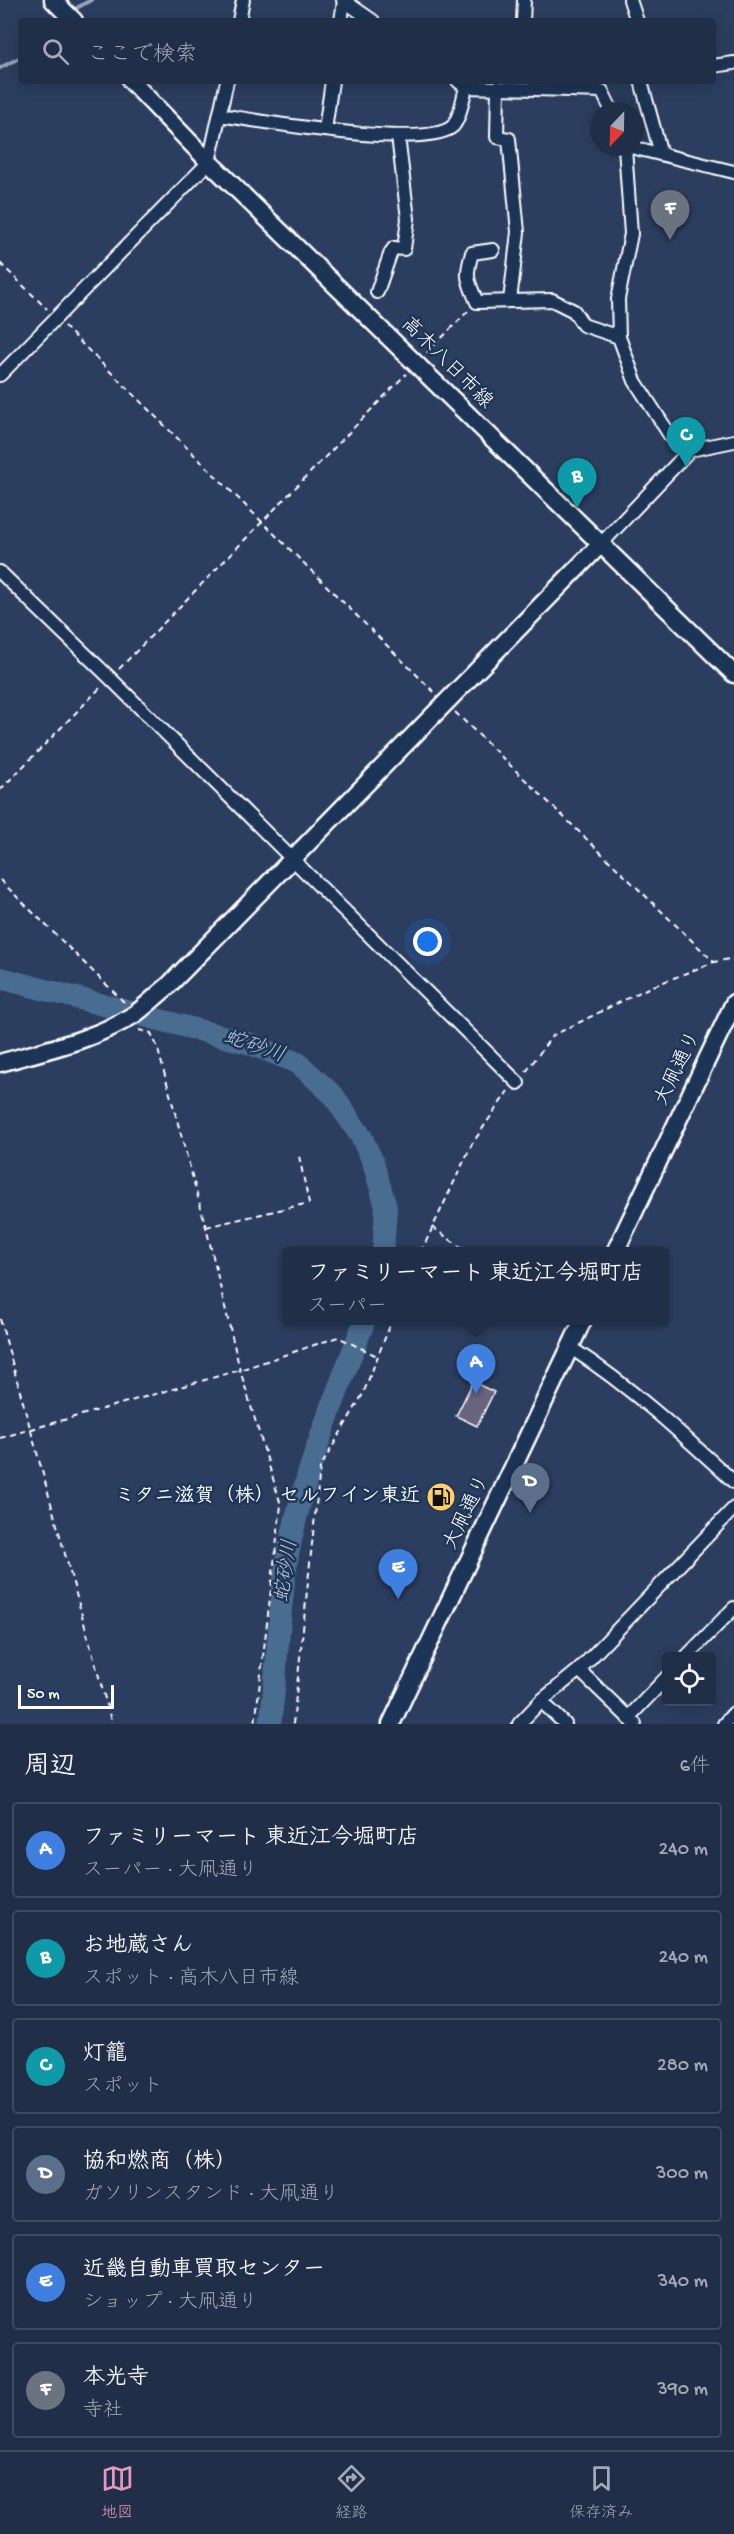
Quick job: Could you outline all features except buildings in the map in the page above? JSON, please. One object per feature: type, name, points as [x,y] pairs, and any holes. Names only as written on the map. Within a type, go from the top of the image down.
[{"type":"street","points":[[53,0],[71,18]]},
{"type":"street","points":[[240,18],[243,0]]},
{"type":"street","points":[[341,18],[344,0],[369,18]]},
{"type":"street","points":[[523,18],[524,0]]},
{"type":"street","points":[[630,0],[636,18]]},
{"type":"street","points":[[716,66],[734,63]]},
{"type":"street","name":"高木八日市線","points":[[134,84],[209,162],[734,674]]},
{"type":"street","points":[[0,375],[209,162],[226,84]]},
{"type":"street","points":[[325,130],[332,84]]},
{"type":"street","points":[[220,115],[325,130],[398,136],[425,135],[444,131],[454,125],[462,84],[498,87],[542,85],[602,91],[608,102]]},
{"type":"street","points":[[642,84],[661,154]]},
{"type":"street","points":[[498,87],[497,137],[509,139],[518,232],[510,301]]},
{"type":"street","points":[[376,292],[391,252],[394,248],[404,249],[408,219],[398,136]]},
{"type":"street","points":[[644,150],[734,172]]},
{"type":"street","points":[[627,156],[631,234],[618,299],[619,337],[635,381],[673,440],[690,450]]},
{"type":"street","points":[[493,250],[472,253],[466,277],[477,302],[552,300],[574,311],[583,325],[619,337]]},
{"type":"street","points":[[0,1063],[68,1044],[113,1025],[137,1022],[167,987],[600,545],[690,450],[734,441]]},
{"type":"street","points":[[0,572],[111,678],[518,1083]]},
{"type":"street","name":"大凧通り","points":[[617,1247],[734,1003]]},
{"type":"street","name":"大凧通り","points":[[391,1724],[581,1325]]},
{"type":"street","points":[[571,1348],[615,1378],[734,1482]]},
{"type":"street","points":[[519,1724],[541,1701],[579,1670],[734,1508]]},
{"type":"street","points":[[691,1652],[734,1608]]},
{"type":"street","points":[[579,1670],[632,1721],[662,1683]]},
{"type":"street","points":[[541,1701],[565,1724]]},
{"type":"street","points":[[724,1724],[734,1713]]},
{"type":"path","points":[[0,263],[262,524],[714,962]]},
{"type":"path","points":[[0,790],[477,302]]},
{"type":"path","points":[[0,880],[137,1022],[151,1033],[157,1046],[206,1227],[240,1370],[281,1505],[255,1724]]},
{"type":"path","points":[[423,1247],[472,1144],[510,1088],[518,1083],[552,1036],[620,1000],[714,962],[734,958]]},
{"type":"path","points":[[206,1227],[309,1203],[299,1156]]},
{"type":"path","points":[[432,1227],[462,1247]]},
{"type":"path","points":[[0,1319],[112,1724]]},
{"type":"path","points":[[293,1724],[320,1468],[363,1394],[390,1325]]},
{"type":"path","points":[[0,1438],[240,1370],[338,1337],[377,1356]]},
{"type":"waterway","points":[[73,10],[91,0]]},
{"type":"waterway","points":[[0,68],[18,59]]},
{"type":"waterway","name":"蛇砂川","points":[[0,978],[248,1043],[298,1063],[333,1095],[362,1138],[373,1162],[386,1207],[383,1247]]},
{"type":"waterway","name":"蛇砂川","points":[[270,1724],[282,1597],[294,1525],[321,1436],[363,1325]]},
{"type":"place","name":"本光寺","points":[[670,240]]},
{"type":"place","name":"灯籠","points":[[686,467]]},
{"type":"place","name":"お地蔵さん","points":[[577,508]]},
{"type":"place","name":"ファミリーマート 東近江今堀町店","points":[[476,1394]]},
{"type":"place","name":"ミタニ滋賀（株） セルフイン東近","points":[[441,1497]]},
{"type":"place","name":"協和燃商（株）","points":[[530,1513]]},
{"type":"place","name":"近畿自動車買取センター","points":[[398,1599]]}]
